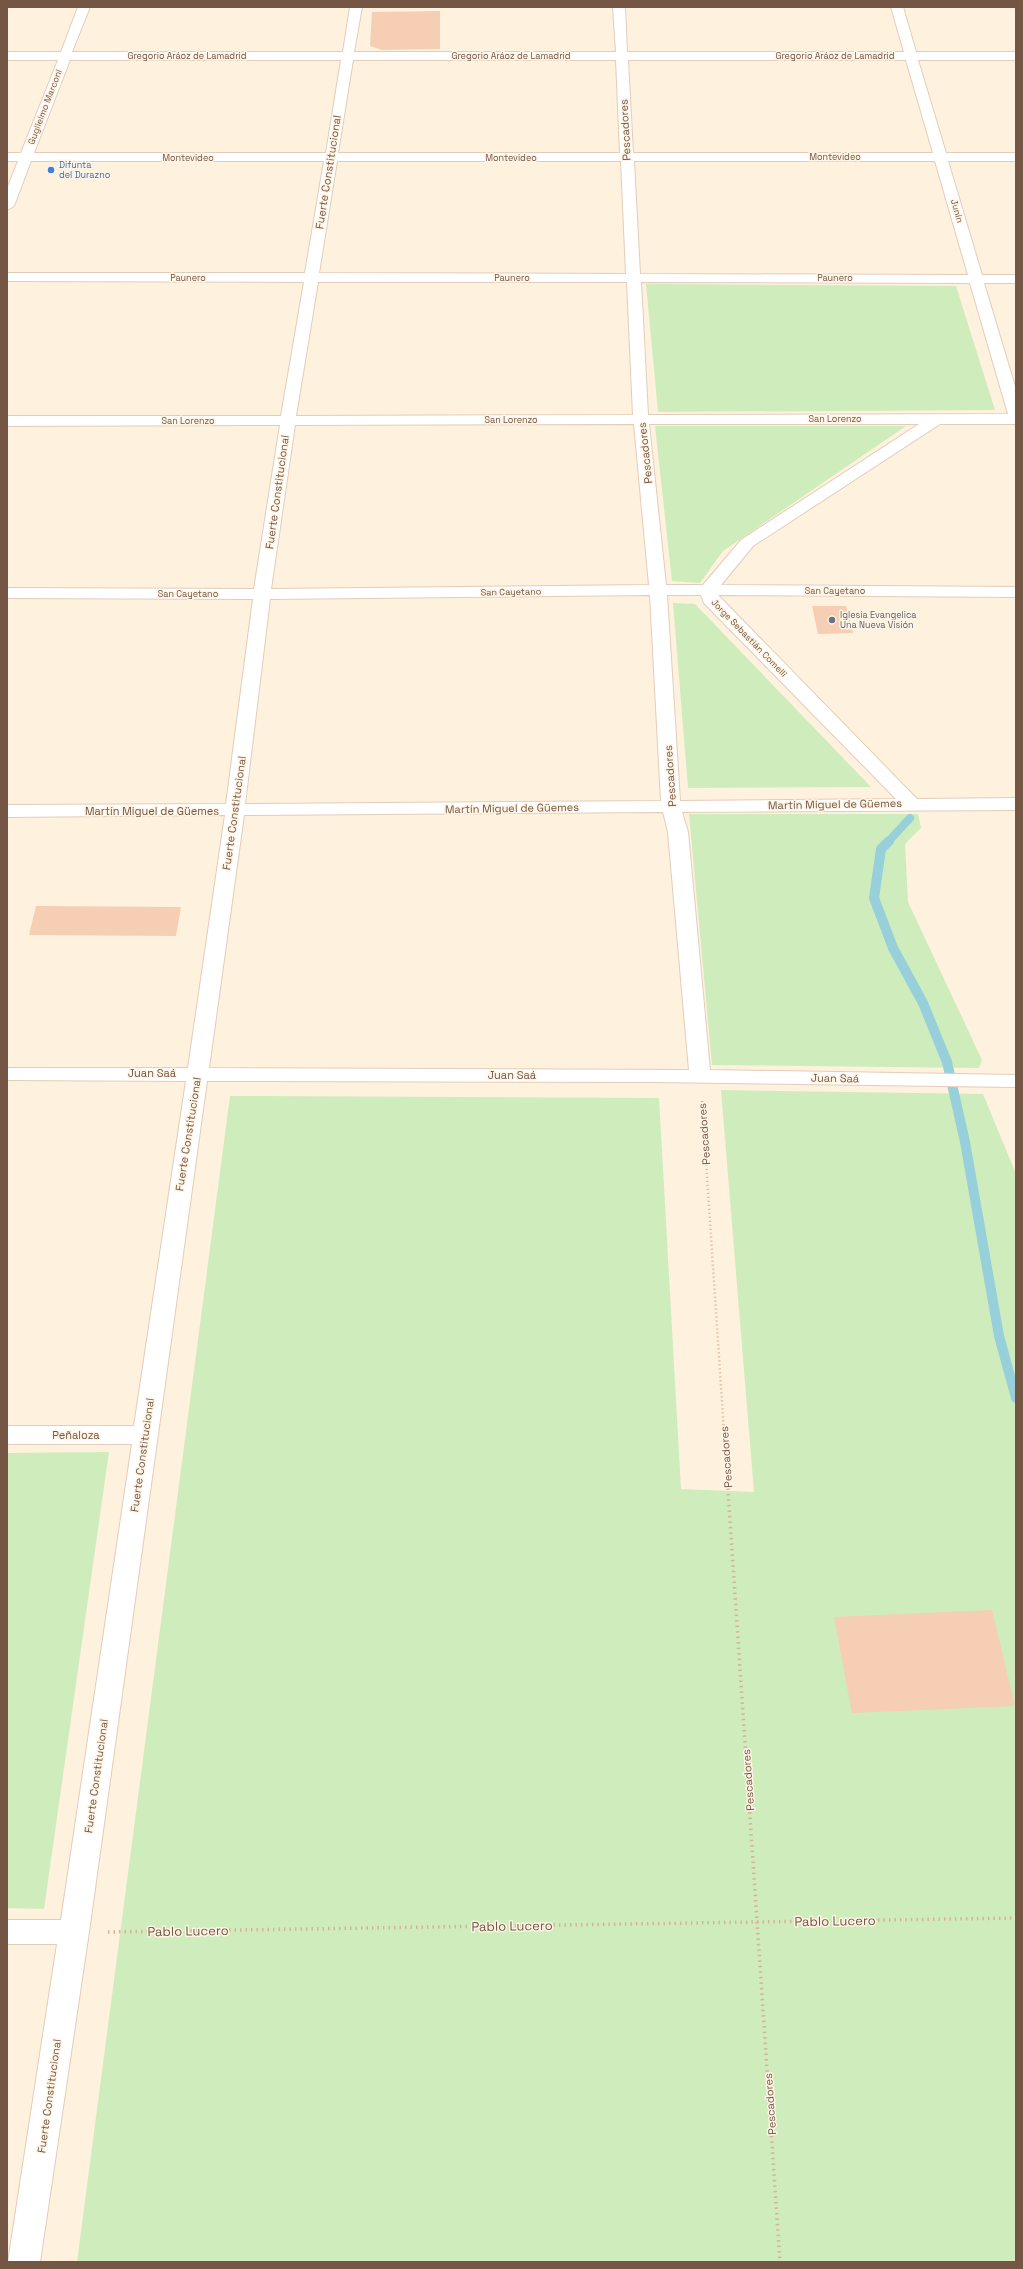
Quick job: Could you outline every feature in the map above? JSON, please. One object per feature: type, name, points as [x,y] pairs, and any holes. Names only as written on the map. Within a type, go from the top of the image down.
[{"type":"street","name":"Guglielmo Marconi","points":[[7,206],[84,7]]},
{"type":"street","name":"Fuerte Constitucional","points":[[24,2262],[74,1932],[198,1073],[235,811],[262,594],[288,421],[356,7]]},
{"type":"street","name":"Pescadores","points":[[619,7],[632,277],[641,419],[659,590],[671,806],[678,832],[700,1076]]},
{"type":"street","name":"Junín","points":[[897,7],[1016,416]]},
{"type":"street","name":"Gregorio Aráoz de Lamadrid","points":[[7,56],[1016,56]]},
{"type":"street","name":"Montevideo","points":[[7,157],[330,159],[1016,157]]},
{"type":"street","name":"Paunero","points":[[7,277],[632,277],[1016,279]]},
{"type":"street","name":"San Lorenzo","points":[[7,421],[641,419],[1016,420]]},
{"type":"street","name":"Jorge Sebastián Comelli","points":[[910,803],[710,599],[708,590],[747,543],[935,420]]},
{"type":"street","name":"San Cayetano","points":[[7,593],[262,594],[659,590],[1016,592]]},
{"type":"street","name":"Martín Miguel de Güemes","points":[[7,811],[235,811],[910,803],[1016,804]]},
{"type":"street","name":"Juan Saá","points":[[7,1074],[198,1073],[700,1076],[1016,1081]]},
{"type":"street","name":"Peñaloza","points":[[7,1435],[145,1435]]},
{"type":"street","points":[[7,1932],[74,1932]]},
{"type":"path","name":"Pescadores","points":[[700,1076],[780,2262]]},
{"type":"path","name":"Pablo Lucero","points":[[74,1932],[1016,1918]]},
{"type":"green space","points":[[646,284],[956,286],[995,410],[658,412]]},
{"type":"green space","points":[[655,426],[906,426],[723,551],[700,583],[672,581]]},
{"type":"green space","points":[[673,603],[695,604],[871,787],[688,788]]},
{"type":"green space","points":[[689,814],[918,814],[921,828],[905,844],[908,902],[982,1060],[979,1068],[712,1065]]},
{"type":"green space","points":[[721,1090],[983,1094],[1016,1174],[1016,2262],[77,2262],[230,1096],[659,1098],[681,1489],[754,1492]]},
{"type":"green space","points":[[109,1452],[44,1909],[7,1908],[7,1453]]},
{"type":"building","points":[[440,11],[440,49],[382,50],[370,46],[372,12]]},
{"type":"building","name":"Iglesia Evangelica Una Nueva Visión","points":[[812,606],[846,606],[853,633],[818,634]]},
{"type":"building","points":[[36,906],[181,907],[176,936],[29,935]]},
{"type":"building","points":[[992,1610],[1015,1706],[852,1713],[834,1617]]},
{"type":"waterway","points":[[888,842],[910,818]]},
{"type":"waterway","points":[[888,842],[881,849],[874,898],[893,948],[923,1003],[947,1062],[965,1142],[999,1336],[1016,1398]]},
{"type":"place","name":"Difunta del Durazno","points":[[51,170]]},
{"type":"place","name":"Iglesia Evangelica Una Nueva Visión","points":[[832,620]]}]
